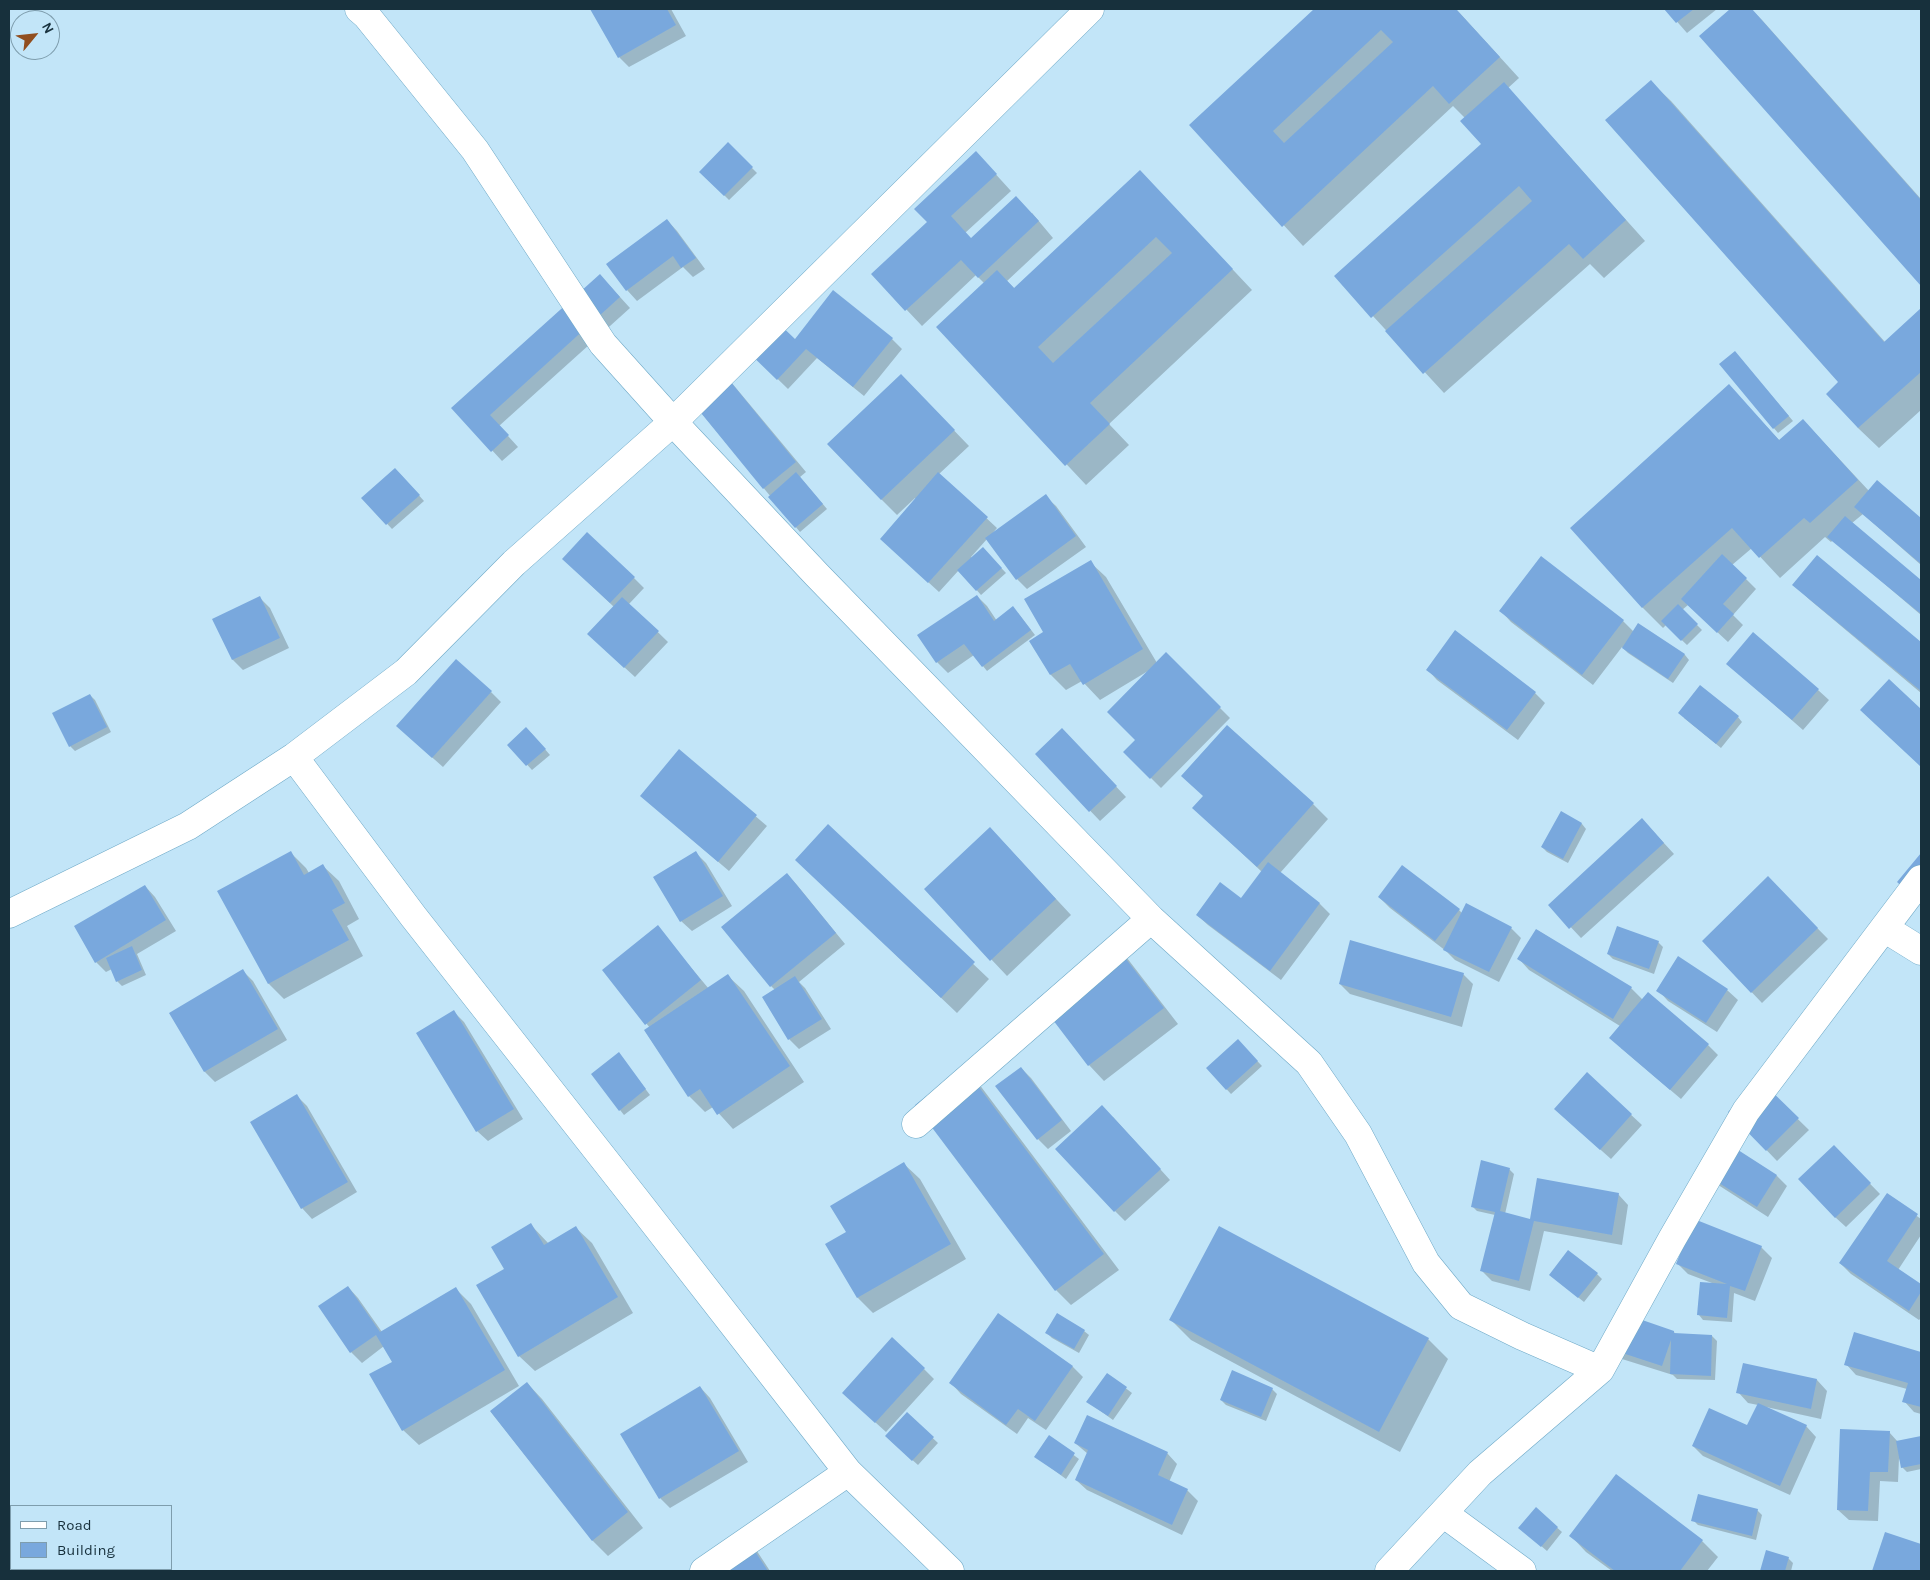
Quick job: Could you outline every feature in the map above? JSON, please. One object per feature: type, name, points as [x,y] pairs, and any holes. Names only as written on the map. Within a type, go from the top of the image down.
[{"type":"street","points":[[359,9],[366,15],[475,150],[603,344],[673,422],[817,575],[1151,918],[1309,1063],[1358,1134],[1426,1263],[1461,1306],[1522,1336],[1600,1370]]},
{"type":"street","points":[[9,914],[188,826],[294,757],[406,672],[514,563],[673,422],[1090,9]]},
{"type":"street","points":[[294,757],[413,916],[848,1472],[950,1571]]},
{"type":"street","points":[[1389,1571],[1480,1473],[1600,1370],[1672,1239],[1746,1111],[1921,879]]},
{"type":"street","points":[[916,1124],[1151,918]]},
{"type":"street","points":[[1884,928],[1921,951]]},
{"type":"street","points":[[704,1571],[848,1472]]},
{"type":"street","points":[[1443,1514],[1522,1571]]},
{"type":"building","points":[[590,9],[667,9],[676,25],[618,58]]},
{"type":"building","points":[[1314,9],[1456,9],[1500,57],[1449,104],[1433,86],[1282,227],[1189,125]],"holes":[[[1381,30],[1393,42],[1284,143],[1273,131]]]},
{"type":"building","points":[[1664,9],[1694,9],[1676,23]]},
{"type":"building","points":[[1730,9],[1752,9],[1921,200],[1921,286],[1699,36]]},
{"type":"building","points":[[1651,80],[1884,342],[1921,308],[1921,372],[1858,428],[1826,394],[1838,382],[1605,120]]},
{"type":"building","points":[[1504,82],[1626,220],[1583,259],[1569,244],[1423,374],[1385,331],[1532,201],[1519,186],[1371,318],[1334,276],[1481,144],[1460,121]]},
{"type":"building","points":[[728,142],[753,167],[724,196],[699,172]]},
{"type":"building","points":[[976,151],[997,174],[951,216],[971,238],[1016,196],[1039,221],[978,278],[961,260],[905,311],[871,274],[927,222],[914,209]]},
{"type":"building","points":[[1140,170],[1233,269],[1090,403],[1110,424],[1065,466],[936,327],[997,270],[1014,288]],"holes":[[[1156,237],[1172,253],[1053,363],[1038,347]]]},
{"type":"building","points":[[667,219],[696,258],[681,268],[673,256],[626,291],[606,264]]},
{"type":"building","points":[[600,274],[620,297],[490,415],[509,435],[491,452],[451,408]]},
{"type":"building","points":[[833,290],[893,338],[853,387],[806,349],[777,380],[743,347],[771,316],[795,339]]},
{"type":"building","points":[[1735,351],[1789,416],[1773,429],[1719,364]]},
{"type":"building","points":[[721,370],[796,462],[763,489],[688,397]]},
{"type":"building","points":[[901,374],[955,430],[881,500],[827,444]]},
{"type":"building","points":[[1729,384],[1779,440],[1803,419],[1858,480],[1810,523],[1804,518],[1759,558],[1732,528],[1642,608],[1570,528]]},
{"type":"building","points":[[395,468],[420,495],[386,525],[361,498]]},
{"type":"building","points":[[796,472],[823,504],[795,528],[768,497]]},
{"type":"building","points":[[938,472],[988,517],[928,583],[880,539]]},
{"type":"building","points":[[1877,480],[1921,518],[1921,564],[1854,507]]},
{"type":"building","points":[[1046,494],[1076,536],[1016,580],[985,538]]},
{"type":"building","points":[[1845,516],[1921,580],[1921,614],[1827,537]]},
{"type":"building","points":[[587,532],[635,577],[610,603],[562,559]]},
{"type":"building","points":[[983,547],[1002,568],[976,591],[957,570]]},
{"type":"building","points":[[1722,554],[1747,578],[1723,604],[1734,614],[1717,633],[1681,599]]},
{"type":"building","points":[[1817,555],[1921,642],[1921,691],[1792,585]]},
{"type":"building","points":[[1541,556],[1624,620],[1582,675],[1499,611]]},
{"type":"building","points":[[1091,560],[1143,649],[1083,685],[1070,664],[1050,675],[1029,641],[1043,632],[1024,599]]},
{"type":"building","points":[[977,595],[994,621],[1013,606],[1031,630],[982,667],[964,644],[936,663],[917,635]]},
{"type":"building","points":[[260,596],[280,638],[232,660],[212,619]]},
{"type":"building","points":[[622,597],[659,631],[624,668],[587,634]]},
{"type":"building","points":[[1678,604],[1698,624],[1681,641],[1661,621]]},
{"type":"building","points":[[1638,623],[1685,654],[1668,679],[1622,648]]},
{"type":"building","points":[[1455,630],[1536,692],[1507,730],[1426,670]]},
{"type":"building","points":[[1753,632],[1819,689],[1792,720],[1726,664]]},
{"type":"building","points":[[1166,652],[1221,707],[1150,779],[1123,752],[1135,740],[1107,712]]},
{"type":"building","points":[[456,659],[492,691],[432,758],[396,726]]},
{"type":"building","points":[[1889,679],[1921,709],[1920,766],[1860,710]]},
{"type":"building","points":[[1700,685],[1739,716],[1716,744],[1678,713]]},
{"type":"building","points":[[90,694],[107,727],[69,747],[52,713]]},
{"type":"building","points":[[1227,725],[1314,803],[1257,867],[1192,808],[1203,796],[1181,776]]},
{"type":"building","points":[[526,727],[546,749],[526,766],[507,745]]},
{"type":"building","points":[[1062,728],[1117,786],[1089,812],[1035,754]]},
{"type":"building","points":[[679,749],[757,815],[718,862],[640,796]]},
{"type":"building","points":[[1561,811],[1582,823],[1563,859],[1541,847]]},
{"type":"building","points":[[1642,818],[1664,843],[1569,929],[1548,905]]},
{"type":"building","points":[[828,824],[975,962],[941,998],[795,860]]},
{"type":"building","points":[[990,827],[1056,899],[990,961],[924,889]]},
{"type":"building","points":[[291,851],[304,875],[323,864],[345,903],[332,910],[349,940],[268,984],[217,891]]},
{"type":"building","points":[[696,851],[723,896],[680,922],[653,877]]},
{"type":"building","points":[[1921,853],[1921,904],[1897,882]]},
{"type":"building","points":[[1268,862],[1320,903],[1270,971],[1196,915],[1220,882],[1241,898]]},
{"type":"building","points":[[1402,865],[1460,909],[1435,941],[1378,897]]},
{"type":"building","points":[[787,873],[836,933],[770,987],[721,927]]},
{"type":"building","points":[[1768,876],[1818,928],[1751,993],[1702,941]]},
{"type":"building","points":[[145,885],[166,920],[95,963],[74,926]]},
{"type":"building","points":[[1466,903],[1512,927],[1489,972],[1443,950]]},
{"type":"building","points":[[658,925],[701,980],[645,1025],[602,970]]},
{"type":"building","points":[[1617,926],[1659,941],[1649,969],[1607,954]]},
{"type":"building","points":[[1536,929],[1632,987],[1613,1019],[1517,959]]},
{"type":"building","points":[[1350,940],[1464,973],[1451,1017],[1339,984]]},
{"type":"building","points":[[1112,941],[1164,1008],[1088,1066],[1037,999]]},
{"type":"building","points":[[132,946],[142,970],[116,982],[106,958]]},
{"type":"building","points":[[1678,956],[1728,989],[1706,1023],[1656,991]]},
{"type":"building","points":[[243,969],[278,1029],[204,1072],[169,1013]]},
{"type":"building","points":[[728,974],[790,1066],[717,1115],[700,1089],[688,1097],[644,1030]]},
{"type":"building","points":[[795,976],[822,1019],[788,1040],[762,997]]},
{"type":"building","points":[[1648,992],[1709,1044],[1670,1090],[1609,1038]]},
{"type":"building","points":[[454,1010],[514,1109],[476,1132],[416,1033]]},
{"type":"building","points":[[1238,1039],[1258,1061],[1226,1090],[1206,1068]]},
{"type":"building","points":[[619,1052],[646,1089],[619,1111],[591,1074]]},
{"type":"building","points":[[964,1067],[1104,1254],[1055,1291],[915,1105]]},
{"type":"building","points":[[1021,1067],[1062,1120],[1037,1140],[995,1086]]},
{"type":"building","points":[[1587,1072],[1632,1114],[1600,1150],[1554,1109]]},
{"type":"building","points":[[1760,1080],[1799,1118],[1766,1151],[1728,1112]]},
{"type":"building","points":[[297,1094],[348,1182],[301,1209],[250,1122]]},
{"type":"building","points":[[1102,1105],[1161,1169],[1114,1212],[1055,1149]]},
{"type":"building","points":[[1721,1139],[1777,1175],[1757,1207],[1700,1171]]},
{"type":"building","points":[[1834,1145],[1871,1183],[1835,1218],[1798,1179]]},
{"type":"building","points":[[1481,1160],[1510,1168],[1500,1211],[1530,1219],[1537,1178],[1619,1193],[1612,1235],[1534,1221],[1519,1281],[1480,1271],[1495,1212],[1471,1207]]},
{"type":"building","points":[[904,1162],[951,1244],[857,1298],[825,1244],[846,1232],[830,1206]]},
{"type":"building","points":[[1887,1193],[1918,1214],[1887,1261],[1921,1284],[1921,1292],[1909,1311],[1839,1263]]},
{"type":"building","points":[[1694,1219],[1762,1246],[1745,1291],[1730,1286],[1727,1318],[1697,1315],[1700,1282],[1727,1284],[1676,1264]]},
{"type":"building","points":[[531,1223],[544,1245],[576,1226],[618,1297],[518,1357],[476,1285],[504,1269],[491,1247]]},
{"type":"building","points":[[1219,1226],[1429,1338],[1379,1432],[1169,1320]]},
{"type":"building","points":[[1568,1250],[1598,1273],[1578,1298],[1549,1275]]},
{"type":"building","points":[[348,1286],[380,1332],[456,1287],[505,1370],[402,1431],[369,1374],[392,1362],[376,1335],[350,1353],[318,1306]]},
{"type":"building","points":[[998,1313],[1073,1366],[1035,1421],[1018,1409],[1006,1425],[949,1383]]},
{"type":"building","points":[[1057,1313],[1085,1330],[1074,1349],[1045,1333]]},
{"type":"building","points":[[1622,1313],[1674,1331],[1674,1333],[1712,1335],[1711,1376],[1670,1374],[1671,1340],[1662,1366],[1610,1349]]},
{"type":"building","points":[[1854,1332],[1921,1352],[1921,1407],[1902,1402],[1908,1383],[1844,1365]]},
{"type":"building","points":[[892,1337],[925,1368],[875,1423],[842,1393]]},
{"type":"building","points":[[1743,1363],[1817,1379],[1811,1409],[1736,1393]]},
{"type":"building","points":[[1232,1370],[1273,1388],[1261,1417],[1220,1400]]},
{"type":"building","points":[[1107,1373],[1127,1387],[1108,1416],[1086,1402]]},
{"type":"building","points":[[527,1382],[628,1512],[592,1541],[490,1411]]},
{"type":"building","points":[[700,1386],[739,1451],[659,1499],[620,1434]]},
{"type":"building","points":[[1758,1403],[1807,1425],[1780,1486],[1692,1446],[1709,1408],[1747,1425]]},
{"type":"building","points":[[907,1412],[934,1437],[912,1461],[885,1436]]},
{"type":"building","points":[[1087,1415],[1168,1452],[1158,1475],[1188,1489],[1172,1525],[1075,1480],[1088,1450],[1074,1443]]},
{"type":"building","points":[[1840,1429],[1890,1431],[1888,1472],[1870,1472],[1868,1511],[1837,1510]]},
{"type":"building","points":[[1049,1435],[1075,1453],[1061,1475],[1034,1457]]},
{"type":"building","points":[[1921,1436],[1921,1464],[1901,1468],[1896,1441]]},
{"type":"building","points":[[1616,1474],[1703,1540],[1680,1571],[1615,1571],[1569,1536]]},
{"type":"building","points":[[1698,1494],[1758,1509],[1752,1536],[1691,1521]]},
{"type":"building","points":[[1536,1507],[1558,1527],[1541,1547],[1518,1528]]},
{"type":"building","points":[[1885,1532],[1921,1544],[1921,1571],[1872,1571]]},
{"type":"building","points":[[743,1533],[768,1571],[725,1571]]},
{"type":"building","points":[[1766,1550],[1789,1557],[1785,1571],[1760,1571]]}]
